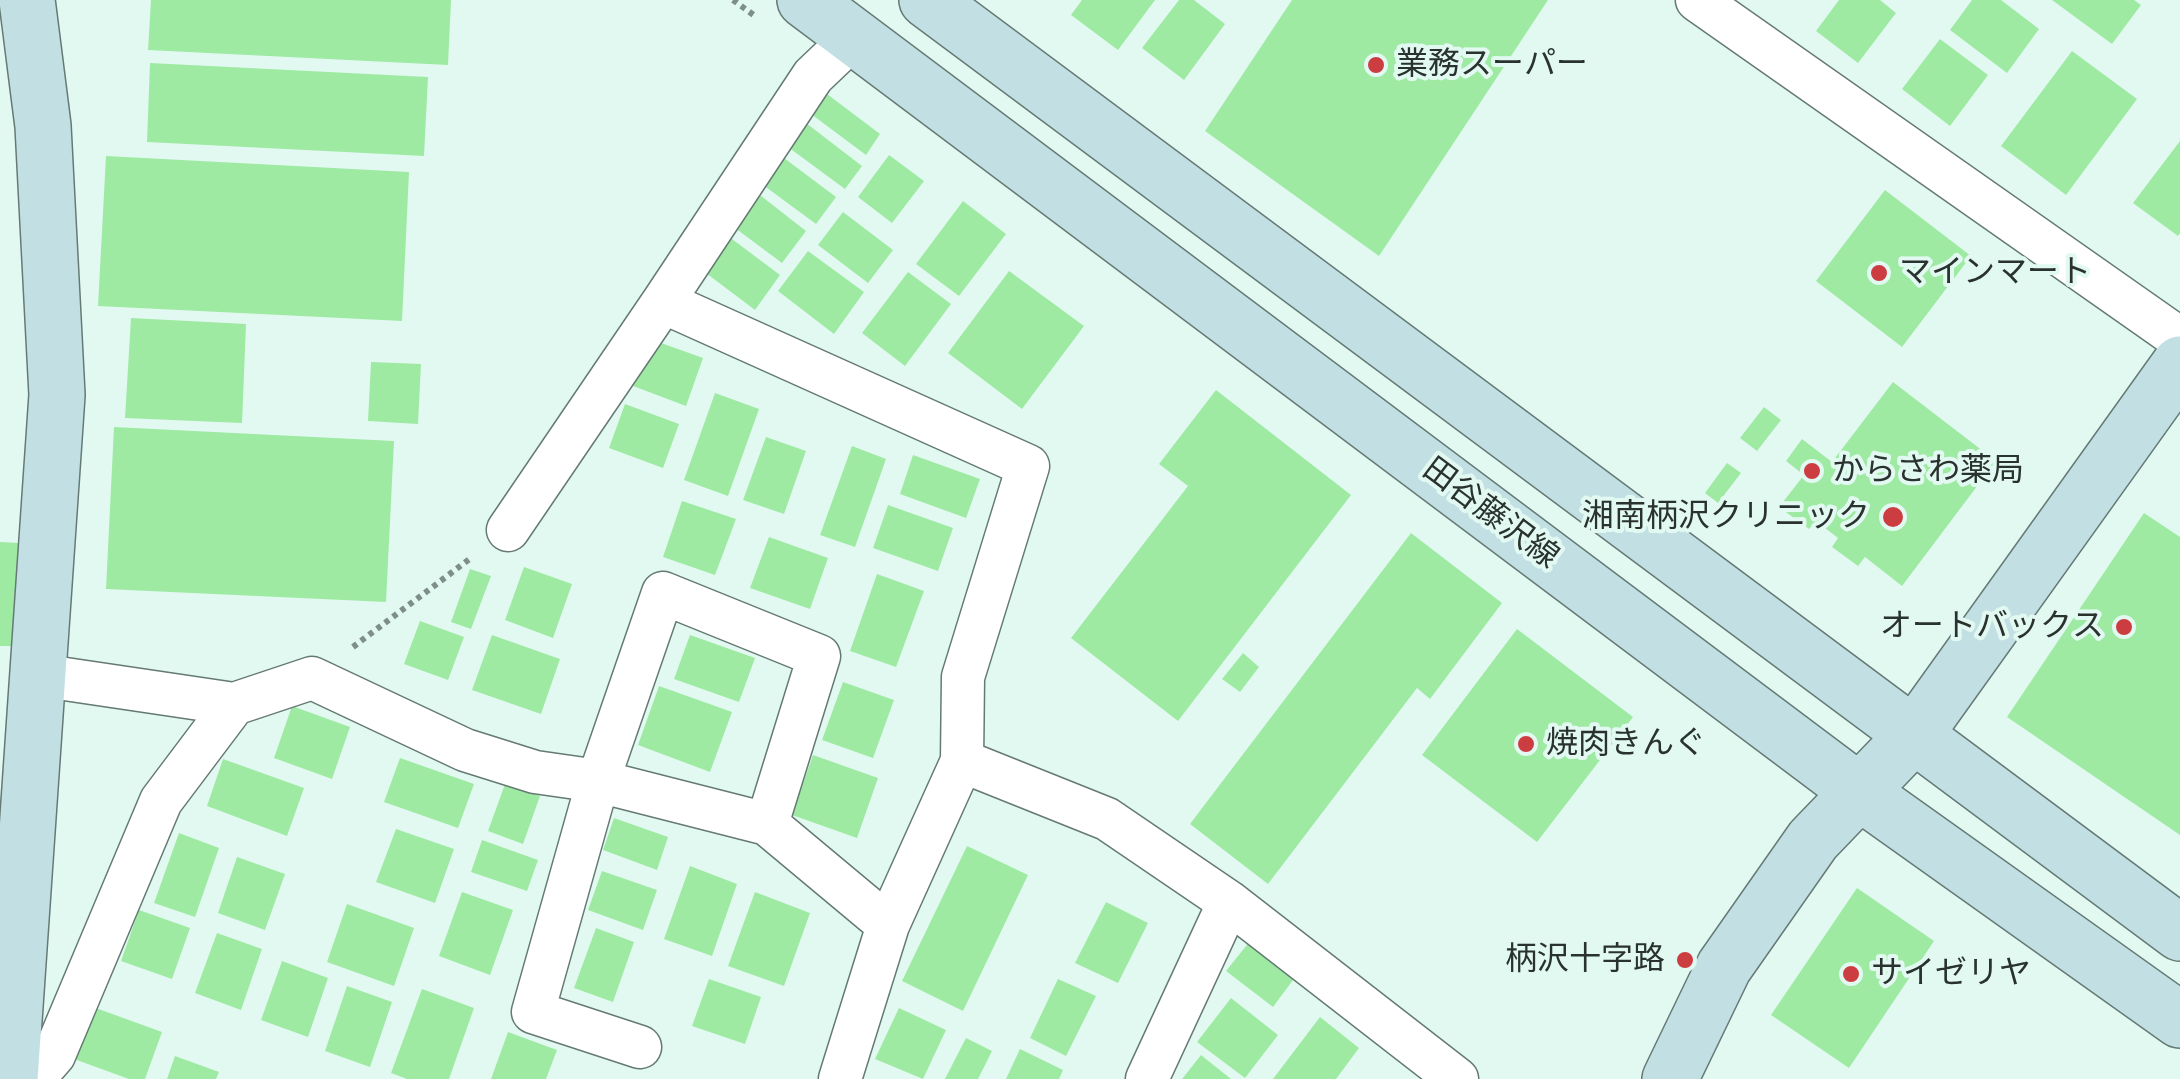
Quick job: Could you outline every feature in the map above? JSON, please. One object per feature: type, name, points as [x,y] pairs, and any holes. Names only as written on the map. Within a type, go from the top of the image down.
[{"type":"main road","points":[[10,1079],[57,395],[43,126],[26,0]]},
{"type":"main road","name":"田谷藤沢線","points":[[805,0],[1861,793],[2180,1020]]},
{"type":"main road","points":[[927,0],[2180,933]]},
{"type":"main road","points":[[1670,1079],[1724,967],[1813,840],[1915,734],[2180,364]]},
{"type":"street","points":[[1697,0],[2180,339]]},
{"type":"street","points":[[508,530],[813,76],[854,36]]},
{"type":"street","points":[[663,302],[1028,466],[963,677],[962,761],[888,925],[840,1079]]},
{"type":"street","points":[[640,1047],[534,1012],[598,781],[663,593],[819,656],[766,824]]},
{"type":"street","points":[[38,675],[234,704],[312,678],[465,750],[536,772],[598,781],[766,824],[888,925]]},
{"type":"street","points":[[33,1079],[54,1055],[160,801],[234,704]]},
{"type":"street","points":[[962,761],[1107,819],[1230,902],[1457,1079]]},
{"type":"street","points":[[1147,1079],[1230,902]]},
{"type":"path","points":[[732,0],[778,32],[813,76]]},
{"type":"path","points":[[312,678],[508,530]]},
{"type":"building","points":[[151,0],[451,0],[448,65],[148,50]]},
{"type":"building","points":[[1082,0],[1155,0],[1118,50],[1071,15]]},
{"type":"building","points":[[1179,0],[1194,0],[1225,24],[1184,80],[1142,48]]},
{"type":"building","name":"業務スーパー","points":[[1292,0],[1548,0],[1379,256],[1205,131]]},
{"type":"building","points":[[1839,0],[1880,0],[1896,13],[1858,63],[1816,31]]},
{"type":"building","points":[[1972,0],[2001,0],[2039,29],[2007,73],[1950,30]]},
{"type":"building","points":[[2052,0],[2134,0],[2141,5],[2112,44]]},
{"type":"building","points":[[1940,39],[1988,75],[1950,126],[1902,89]]},
{"type":"building","points":[[2072,51],[2137,99],[2066,195],[2001,146]]},
{"type":"building","points":[[150,63],[428,77],[424,156],[147,142]]},
{"type":"building","points":[[823,91],[880,134],[866,155],[807,111]]},
{"type":"building","points":[[806,123],[862,166],[845,189],[788,147]]},
{"type":"building","points":[[2180,141],[2180,233],[2178,236],[2133,203]]},
{"type":"building","points":[[780,155],[836,197],[816,224],[759,182]]},
{"type":"building","points":[[889,155],[924,181],[892,223],[858,197]]},
{"type":"building","points":[[106,156],[409,172],[402,321],[98,306]]},
{"type":"building","points":[[1885,190],[1971,256],[1902,347],[1816,281]]},
{"type":"building","points":[[756,192],[806,231],[782,263],[731,225]]},
{"type":"building","points":[[963,201],[1006,234],[959,296],[916,264]]},
{"type":"building","points":[[843,212],[893,250],[868,283],[818,245]]},
{"type":"building","points":[[724,233],[780,275],[755,310],[698,267]]},
{"type":"building","points":[[808,251],[864,292],[834,334],[778,291]]},
{"type":"building","points":[[1009,271],[1084,326],[1022,409],[948,353]]},
{"type":"building","points":[[908,272],[951,304],[905,366],[862,333]]},
{"type":"building","points":[[131,318],[246,324],[242,423],[125,418]]},
{"type":"building","points":[[650,339],[703,358],[686,406],[633,386]]},
{"type":"building","points":[[371,362],[421,364],[418,424],[368,421]]},
{"type":"building","points":[[1893,382],[1996,461],[1902,586],[1865,557],[1858,566],[1832,547],[1838,538],[1816,521],[1809,529],[1779,507],[1804,475],[1786,461],[1802,439],[1832,462]]},
{"type":"building","points":[[1216,390],[1351,495],[1178,721],[1071,638],[1188,486],[1159,464]]},
{"type":"building","points":[[715,393],[759,409],[728,496],[684,480]]},
{"type":"building","points":[[625,404],[679,424],[663,468],[609,448]]},
{"type":"building","points":[[1764,407],[1781,420],[1757,451],[1740,438]]},
{"type":"building","points":[[114,427],[394,441],[386,602],[106,589]]},
{"type":"building","points":[[766,437],[806,451],[784,514],[743,500]]},
{"type":"building","points":[[852,446],[886,459],[855,547],[820,535]]},
{"type":"building","points":[[913,455],[980,479],[966,518],[900,494]]},
{"type":"building","points":[[1727,463],[1741,473],[1718,503],[1705,493]]},
{"type":"building","points":[[682,501],[736,519],[715,575],[663,557]]},
{"type":"building","points":[[888,505],[953,528],[938,571],[873,548]]},
{"type":"building","name":"オートバックス","points":[[2144,513],[2180,537],[2180,835],[2007,717]]},
{"type":"building","points":[[1411,533],[1502,603],[1430,699],[1417,688],[1268,884],[1190,824]]},
{"type":"building","points":[[769,537],[828,558],[810,609],[750,588]]},
{"type":"building","points":[[0,542],[19,543],[11,646],[0,646]]},
{"type":"building","points":[[524,567],[572,584],[553,638],[505,620]]},
{"type":"building","points":[[470,569],[491,576],[471,629],[451,622]]},
{"type":"building","points":[[877,574],[924,591],[896,667],[850,651]]},
{"type":"building","points":[[420,621],[464,637],[448,680],[404,664]]},
{"type":"building","points":[[1517,629],[1633,717],[1537,842],[1422,755]]},
{"type":"building","points":[[492,635],[560,659],[541,714],[472,690]]},
{"type":"building","points":[[690,635],[755,658],[739,702],[674,679]]},
{"type":"building","points":[[1243,653],[1259,667],[1240,692],[1222,679]]},
{"type":"building","points":[[843,682],[894,700],[873,758],[822,740]]},
{"type":"building","points":[[659,686],[732,712],[710,772],[638,745]]},
{"type":"building","points":[[292,706],[350,727],[332,779],[274,758]]},
{"type":"building","points":[[813,755],[878,778],[857,838],[792,815]]},
{"type":"building","points":[[400,758],[474,784],[458,828],[384,802]]},
{"type":"building","points":[[223,759],[304,788],[287,836],[207,806]]},
{"type":"building","points":[[505,784],[540,796],[523,844],[488,831]]},
{"type":"building","points":[[614,818],[668,837],[657,870],[603,850]]},
{"type":"building","points":[[396,829],[454,849],[435,903],[376,882]]},
{"type":"building","points":[[179,833],[219,848],[195,917],[154,903]]},
{"type":"building","points":[[482,840],[538,860],[527,891],[471,872]]},
{"type":"building","points":[[967,846],[1028,875],[963,1011],[902,981]]},
{"type":"building","points":[[237,857],[285,874],[265,930],[218,913]]},
{"type":"building","points":[[690,866],[737,884],[712,956],[664,939]]},
{"type":"building","points":[[602,871],[657,890],[643,930],[588,910]]},
{"type":"building","points":[[1857,888],[1934,941],[1849,1068],[1771,1015]]},
{"type":"building","points":[[462,892],[513,910],[490,975],[439,956]]},
{"type":"building","points":[[755,892],[810,913],[784,986],[728,966]]},
{"type":"building","points":[[1106,902],[1148,923],[1118,983],[1075,963]]},
{"type":"building","points":[[347,904],[414,928],[394,986],[327,962]]},
{"type":"building","points":[[139,910],[190,928],[172,979],[121,961]]},
{"type":"building","points":[[596,928],[634,942],[613,1002],[574,988]]},
{"type":"building","points":[[217,933],[262,949],[241,1010],[195,993]]},
{"type":"building","points":[[1250,941],[1296,976],[1273,1007],[1226,971]]},
{"type":"building","points":[[282,961],[328,978],[308,1037],[261,1020]]},
{"type":"building","points":[[709,979],[761,997],[745,1044],[692,1026]]},
{"type":"building","points":[[1058,979],[1096,996],[1066,1056],[1030,1038]]},
{"type":"building","points":[[347,986],[392,1002],[370,1067],[325,1051]]},
{"type":"building","points":[[422,989],[474,1008],[449,1079],[407,1079],[391,1073]]},
{"type":"building","points":[[1231,998],[1278,1035],[1245,1078],[1197,1042]]},
{"type":"building","points":[[93,1007],[162,1032],[145,1079],[129,1079],[74,1059]]},
{"type":"building","points":[[899,1008],[946,1030],[923,1079],[875,1059]]},
{"type":"building","points":[[1320,1017],[1359,1048],[1336,1079],[1273,1079]]},
{"type":"building","points":[[508,1032],[557,1050],[546,1079],[491,1079]]},
{"type":"building","points":[[966,1038],[992,1051],[978,1079],[945,1079]]},
{"type":"building","points":[[1020,1049],[1063,1070],[1059,1079],[1006,1079]]},
{"type":"building","points":[[1201,1055],[1231,1079],[1182,1079]]},
{"type":"building","points":[[175,1056],[219,1072],[216,1079],[167,1079]]},
{"type":"place","name":"業務スーパー","points":[[1376,65]]},
{"type":"place","name":"マインマート","points":[[1879,273]]},
{"type":"place","name":"からさわ薬局","points":[[1812,471]]},
{"type":"place","name":"湘南柄沢クリニック","points":[[1893,517]]},
{"type":"place","name":"オートバックス","points":[[2124,627]]},
{"type":"place","name":"焼肉きんぐ","points":[[1526,744]]},
{"type":"place","name":"柄沢十字路","points":[[1685,960]]},
{"type":"place","name":"サイゼリヤ","points":[[1851,974]]}]
